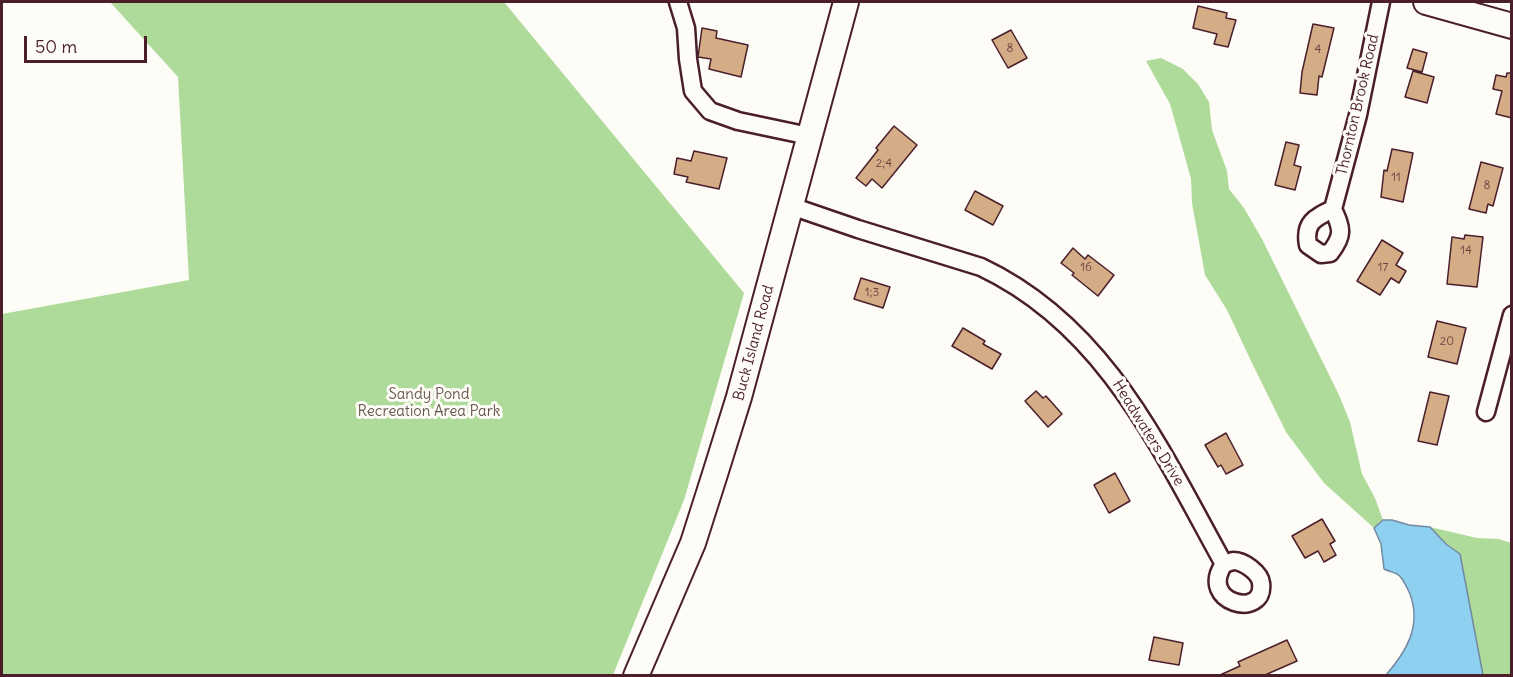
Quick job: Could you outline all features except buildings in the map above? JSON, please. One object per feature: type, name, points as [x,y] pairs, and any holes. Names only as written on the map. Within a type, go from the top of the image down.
[{"type":"main road","name":"Buck Island Road","points":[[636,675],[693,543],[739,397],[846,2]]},
{"type":"main road","points":[[1426,2],[1512,26]]},
{"type":"street","points":[[678,2],[686,28],[693,91],[710,111],[738,121],[809,136]]},
{"type":"street","name":"Thornton Brook Road","points":[[1333,209],[1358,115],[1381,2]]},
{"type":"street","name":"Headwaters Drive","points":[[791,206],[981,267],[1029,294],[1054,313],[1119,383],[1141,416],[1224,564]]},
{"type":"street","points":[[1486,412],[1511,318]]},
{"type":"green space","name":"Sandy Pond Recreation Area Park","points":[[110,2],[504,2],[744,293],[684,500],[613,675],[2,675],[2,314],[189,280],[178,77]]},
{"type":"green space","points":[[1161,58],[1183,69],[1198,84],[1209,102],[1212,130],[1227,171],[1229,189],[1244,208],[1262,239],[1350,422],[1362,474],[1375,498],[1383,520],[1374,528],[1324,483],[1286,432],[1227,310],[1205,275],[1192,203],[1191,179],[1170,104],[1146,61]]},
{"type":"green space","points":[[1430,527],[1511,543],[1511,675],[1483,675],[1474,627],[1453,548]]},
{"type":"water","points":[[1383,520],[1430,527],[1446,544],[1460,554],[1483,675],[1386,675],[1406,648],[1414,617],[1410,594],[1403,580],[1399,575],[1384,569],[1381,544],[1374,528]]}]
